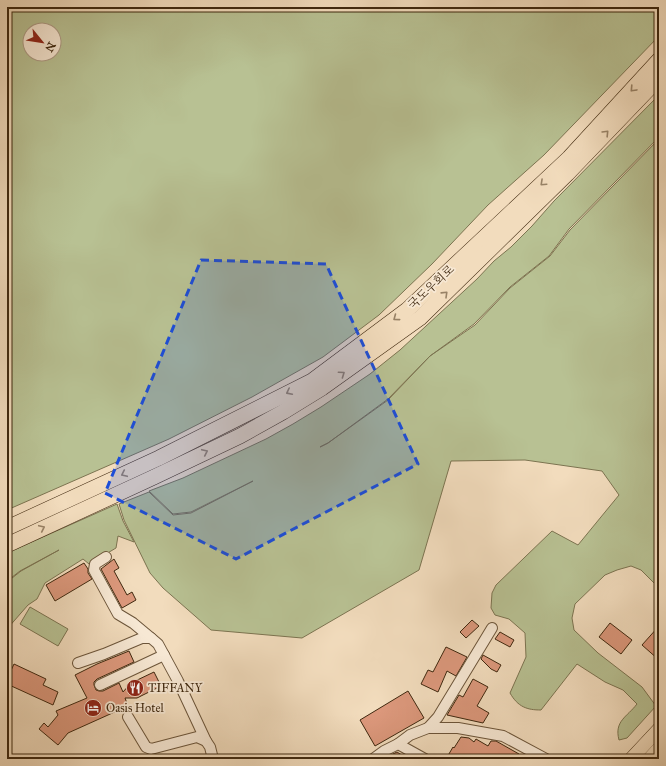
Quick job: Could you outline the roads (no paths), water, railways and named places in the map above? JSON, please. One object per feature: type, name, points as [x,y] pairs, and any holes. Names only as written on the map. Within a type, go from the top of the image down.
[{"type":"highway","name":"국도우회로","points":[[7,528],[159,458],[312,380],[407,310],[569,158],[659,60]]},
{"type":"highway","name":"국도우회로","points":[[7,545],[240,436],[322,388],[420,318],[567,174],[659,78]]},
{"type":"main road","points":[[631,759],[659,728]]},
{"type":"main road","points":[[649,759],[659,748]]},
{"type":"street","points":[[106,557],[95,564],[94,570],[118,614],[133,623],[158,644],[178,680],[210,747],[213,759]]},
{"type":"street","points":[[428,728],[438,717],[492,628]]},
{"type":"street","points":[[78,663],[142,638],[151,638]]},
{"type":"street","points":[[100,685],[164,655]]},
{"type":"street","points":[[128,717],[146,747],[151,749],[197,737],[206,741]]},
{"type":"street","points":[[373,759],[410,735],[428,728],[458,728],[504,736],[546,759]]},
{"type":"street","points":[[398,744],[425,759]]},
{"type":"place","name":"TIFFANY","points":[[135,688]]},
{"type":"place","name":"Oasis Hotel","points":[[93,708]]}]
